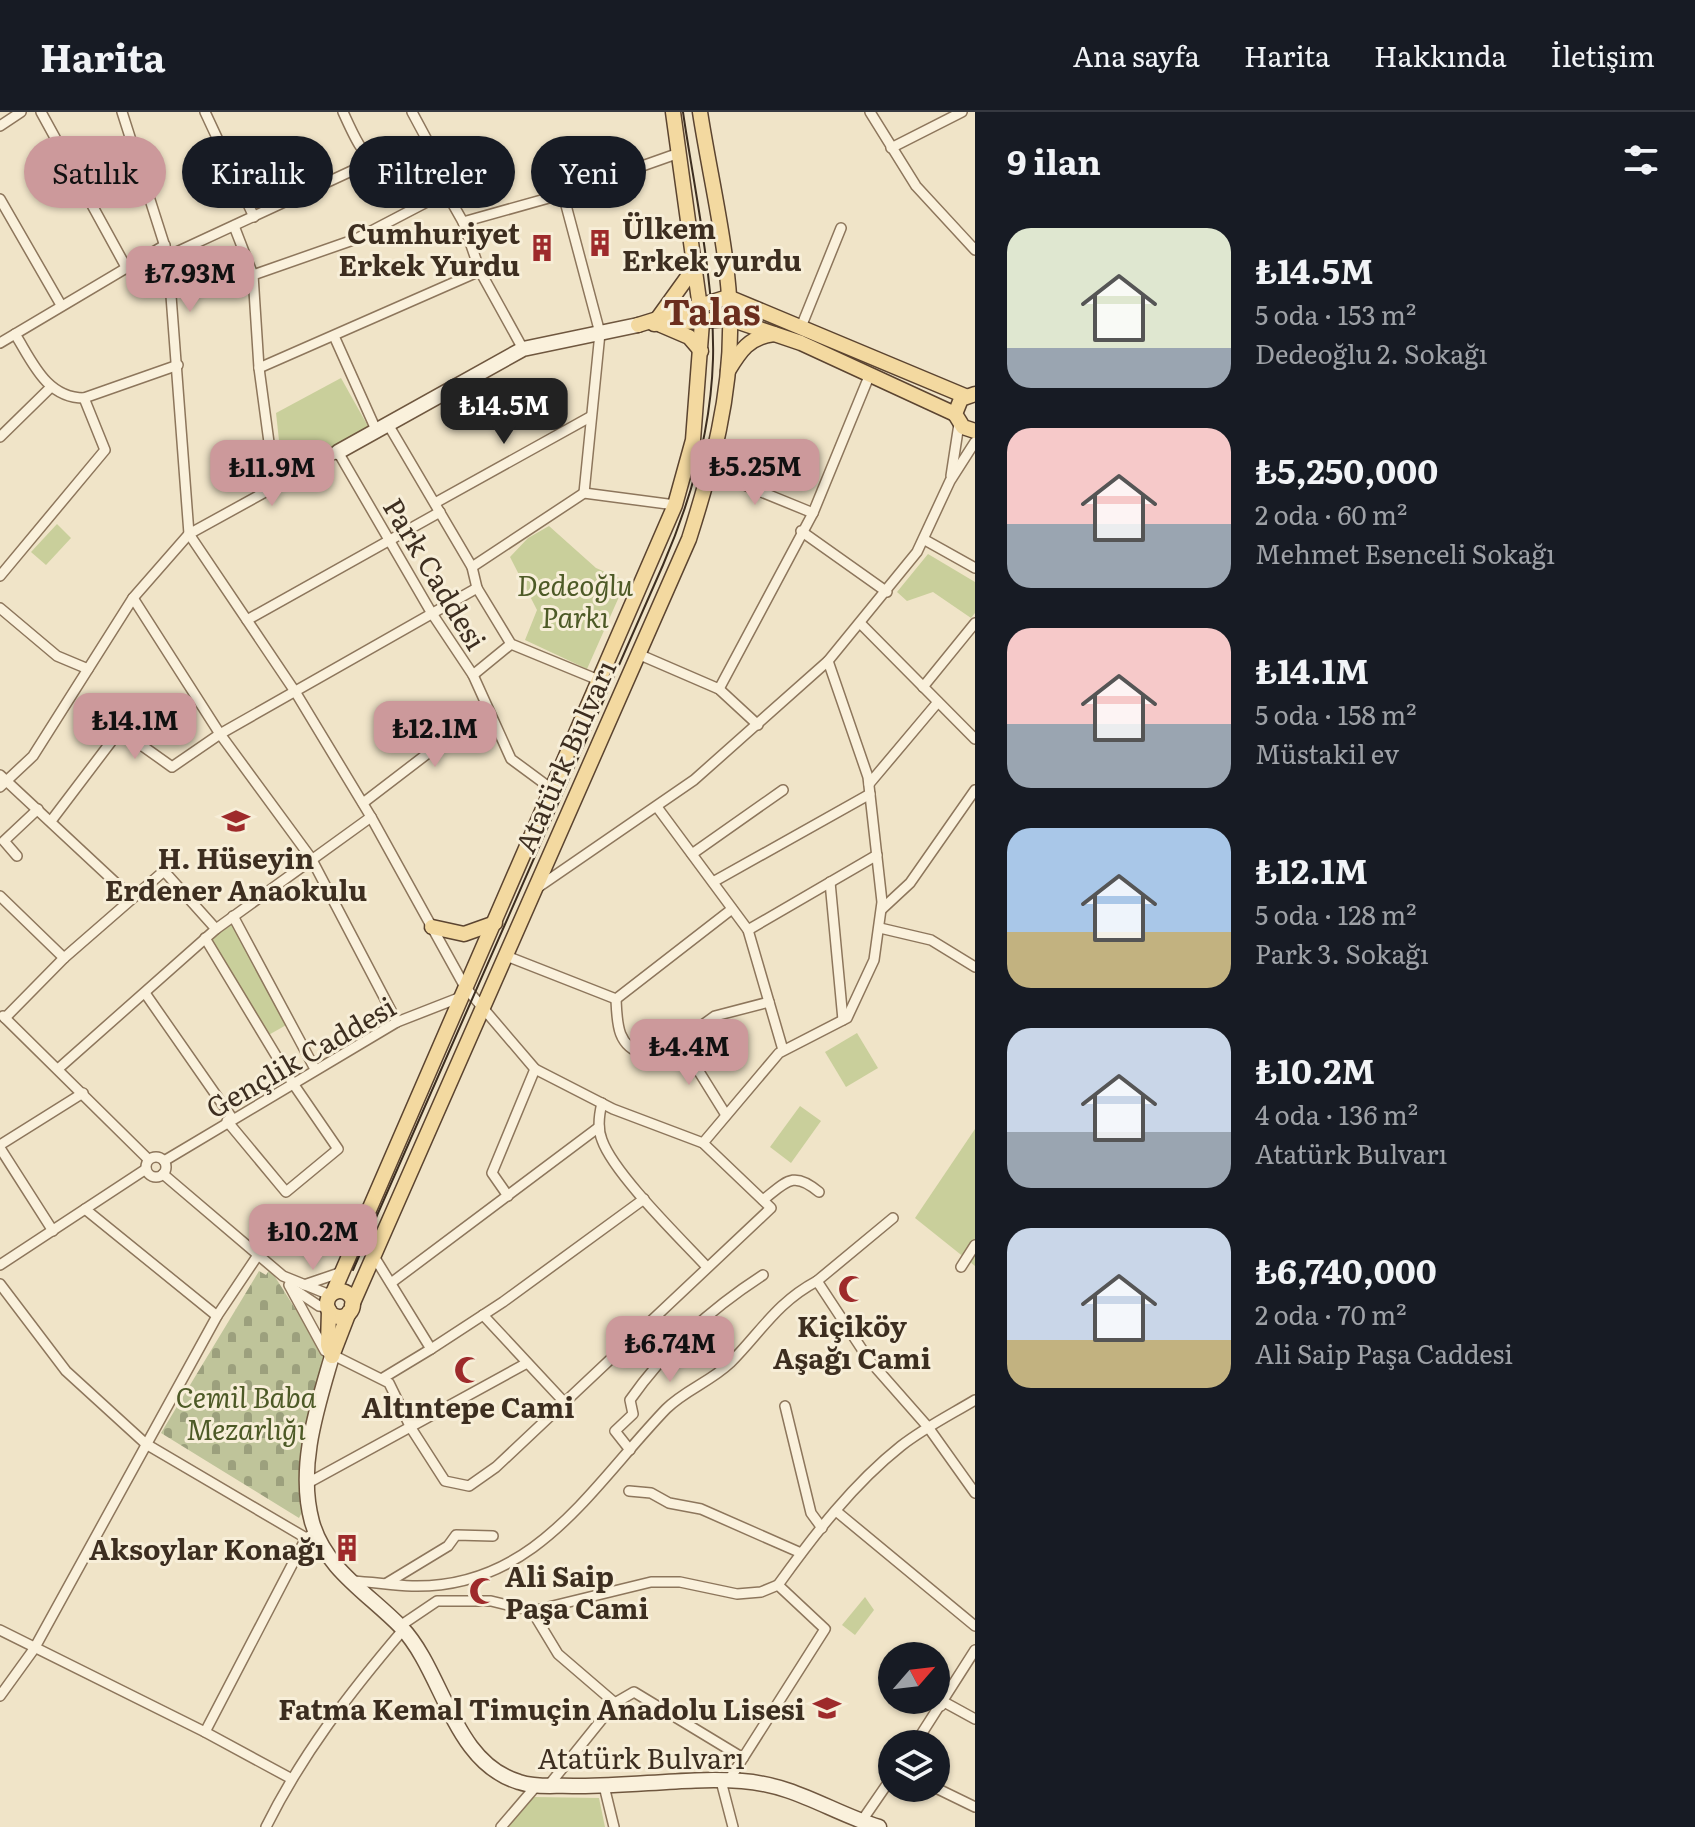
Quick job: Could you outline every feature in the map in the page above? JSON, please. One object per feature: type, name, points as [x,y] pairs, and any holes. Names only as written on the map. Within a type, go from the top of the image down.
[{"type":"main road","name":"Atatürk Bulvarı","points":[[332,1356],[328,1345],[330,1301],[601,681],[675,505],[693,440],[702,322],[673,112]]},
{"type":"main road","name":"Atatürk Bulvarı","points":[[700,112],[730,319],[719,438],[710,471],[689,539],[504,955],[332,1356],[313,1423],[308,1483],[311,1535],[351,1581],[401,1628],[482,1760],[512,1780],[543,1785],[604,1786],[725,1780],[799,1792],[861,1822],[879,1827]]},
{"type":"main road","points":[[724,266],[742,291],[780,318]]},
{"type":"main road","points":[[657,321],[694,268]]},
{"type":"main road","points":[[338,452],[523,349],[657,321],[698,304],[728,297],[971,392],[958,403],[957,419]]},
{"type":"main road","points":[[657,321],[730,319],[776,334],[870,374],[975,431]]},
{"type":"main road","points":[[657,321],[689,337],[701,351]]},
{"type":"main road","points":[[725,375],[742,349],[752,340],[776,334]]},
{"type":"main road","points":[[432,927],[464,934],[496,923]]},
{"type":"main road","points":[[346,1293],[351,1309],[339,1317],[330,1301],[346,1293]]},
{"type":"street","points":[[0,126],[21,112]]},
{"type":"street","points":[[41,112],[126,267]]},
{"type":"street","points":[[138,112],[124,115],[168,256],[189,534],[296,693],[363,803],[432,927],[463,992],[484,1005],[535,1069],[602,1103],[703,1143],[767,1204]]},
{"type":"street","points":[[205,112],[254,217]]},
{"type":"street","points":[[343,112],[354,136]]},
{"type":"street","points":[[870,112],[930,203],[975,250]]},
{"type":"street","points":[[891,148],[962,112]]},
{"type":"street","points":[[414,113],[426,136]]},
{"type":"street","points":[[646,165],[679,153]]},
{"type":"street","points":[[168,256],[349,172]]},
{"type":"street","points":[[0,199],[61,305]]},
{"type":"street","points":[[463,222],[531,203]]},
{"type":"street","points":[[253,275],[356,239],[415,208]]},
{"type":"street","points":[[455,208],[480,271],[523,349]]},
{"type":"street","points":[[567,208],[600,333],[584,493]]},
{"type":"street","points":[[234,226],[253,275],[259,368],[275,487]]},
{"type":"street","points":[[801,327],[841,228]]},
{"type":"street","points":[[0,343],[165,245]]},
{"type":"street","points":[[259,368],[480,271]]},
{"type":"street","points":[[15,334],[51,387],[63,395],[84,398],[178,365]]},
{"type":"street","points":[[334,336],[383,429],[437,508],[472,567],[477,588],[511,644],[601,681]]},
{"type":"street","points":[[719,689],[813,513],[870,374]]},
{"type":"street","points":[[0,437],[51,387]]},
{"type":"street","points":[[0,576],[105,450],[84,398]]},
{"type":"street","points":[[247,620],[390,540],[437,508],[590,417]]},
{"type":"street","points":[[950,481],[957,419]]},
{"type":"street","points":[[533,890],[657,807],[709,768],[828,661],[887,592],[925,540],[950,481],[975,442]]},
{"type":"street","points":[[0,787],[33,756],[133,598],[189,534],[338,452]]},
{"type":"street","name":"Park Caddesi","points":[[338,452],[431,612],[473,675],[511,759],[553,790]]},
{"type":"street","points":[[710,471],[813,513]]},
{"type":"street","points":[[472,567],[584,493],[675,505]]},
{"type":"street","points":[[801,531],[887,592]]},
{"type":"street","points":[[925,540],[975,568]]},
{"type":"street","points":[[51,821],[120,730],[172,767],[220,734],[477,588]]},
{"type":"street","points":[[133,598],[220,734],[311,858],[397,1022]]},
{"type":"street","points":[[0,608],[57,656],[88,669]]},
{"type":"street","points":[[923,687],[975,623]]},
{"type":"street","points":[[861,624],[975,739]]},
{"type":"street","points":[[473,675],[511,644]]},
{"type":"street","points":[[638,654],[719,689],[758,725]]},
{"type":"street","points":[[703,1143],[783,1050],[843,1020],[866,983],[882,909],[870,789],[828,661]]},
{"type":"street","points":[[713,882],[870,789],[938,702]]},
{"type":"street","points":[[363,803],[487,708]]},
{"type":"street","points":[[0,775],[132,898]]},
{"type":"street","points":[[692,854],[783,790]]},
{"type":"street","points":[[882,909],[910,883],[975,790]]},
{"type":"street","points":[[657,807],[748,930],[783,1050]]},
{"type":"street","points":[[17,856],[4,841],[38,809]]},
{"type":"street","points":[[58,1069],[216,929],[371,817]]},
{"type":"street","points":[[748,930],[877,855]]},
{"type":"street","points":[[163,1174],[153,1177],[147,1164],[83,1093],[2,1016],[164,871],[216,929]]},
{"type":"street","points":[[830,882],[843,1020]]},
{"type":"street","points":[[0,896],[64,958]]},
{"type":"street","points":[[616,999],[732,909]]},
{"type":"street","points":[[233,916],[315,1069]]},
{"type":"street","points":[[880,928],[931,940],[975,967]]},
{"type":"street","points":[[145,993],[230,1120],[286,1192],[338,1149],[292,1082],[205,938]]},
{"type":"street","points":[[504,955],[616,999]]},
{"type":"street","name":"Gençlik Caddesi","points":[[164,1161],[397,1022],[463,992]]},
{"type":"street","points":[[616,999],[618,1030],[631,1049],[649,1054],[680,1041],[715,1016],[769,1002]]},
{"type":"street","points":[[680,1041],[726,1115]]},
{"type":"street","points":[[508,1196],[492,1173],[535,1069]]},
{"type":"street","points":[[53,1231],[0,1147],[83,1093]]},
{"type":"street","points":[[602,1103],[599,1127],[603,1144],[644,1199],[707,1267]]},
{"type":"street","points":[[391,1283],[599,1127]]},
{"type":"street","points":[[0,1265],[85,1209],[155,1157],[164,1161],[163,1174]]},
{"type":"street","points":[[163,1174],[319,1306],[330,1301]]},
{"type":"street","points":[[286,1280],[322,1348],[332,1356],[389,1383],[411,1428],[445,1481],[469,1486],[488,1475],[565,1403],[707,1267],[787,1182],[805,1180],[819,1192]]},
{"type":"street","points":[[383,1378],[483,1315],[644,1199]]},
{"type":"street","points":[[85,1209],[217,1316]]},
{"type":"street","points":[[351,1581],[413,1586],[456,1580],[489,1572],[522,1557],[552,1535],[670,1406],[721,1371],[780,1306],[817,1281],[893,1218]]},
{"type":"street","points":[[961,1267],[975,1245]]},
{"type":"street","points":[[0,1696],[34,1649],[217,1316],[258,1255]]},
{"type":"street","points":[[375,1258],[431,1349]]},
{"type":"street","points":[[303,1285],[346,1270]]},
{"type":"street","points":[[630,1450],[615,1431],[633,1414],[630,1400],[651,1372],[724,1300],[763,1275]]},
{"type":"street","points":[[286,1280],[303,1285],[330,1301]]},
{"type":"street","points":[[817,1281],[869,1360],[931,1426],[975,1493]]},
{"type":"street","points":[[0,1284],[66,1371],[146,1444],[311,1535],[205,1732]]},
{"type":"street","points":[[483,1315],[565,1403]]},
{"type":"street","points":[[308,1483],[527,1363]]},
{"type":"street","points":[[266,1827],[290,1778],[354,1688],[401,1628],[437,1601],[491,1601],[532,1611],[651,1582],[680,1582],[737,1594],[761,1592],[778,1585],[836,1511],[887,1458],[931,1426],[975,1400]]},
{"type":"street","points":[[785,1406],[811,1513],[822,1528]]},
{"type":"street","points":[[629,1491],[651,1493],[669,1503],[701,1509],[801,1553]]},
{"type":"street","points":[[836,1511],[975,1626]]},
{"type":"street","points":[[387,1583],[448,1546],[456,1535],[493,1536]]},
{"type":"street","points":[[731,1826],[725,1780],[743,1758],[825,1629],[778,1585]]},
{"type":"street","points":[[532,1611],[558,1654],[615,1703]]},
{"type":"street","points":[[0,1630],[290,1778]]},
{"type":"street","points":[[950,1692],[975,1650]]},
{"type":"street","points":[[501,1827],[543,1785],[615,1703],[631,1693],[640,1693],[743,1758]]},
{"type":"street","points":[[950,1705],[975,1719]]},
{"type":"street","points":[[604,1786],[614,1827]]},
{"type":"street","points":[[950,1795],[975,1807]]},
{"type":"street","points":[[861,1822],[878,1797]]},
{"type":"green space","points":[[341,378],[369,428],[283,477],[276,413]]},
{"type":"green space","points":[[57,524],[71,538],[46,565],[31,552]]},
{"type":"green space","name":"Dedeoğlu Parkı","points":[[549,526],[596,568],[626,581],[587,669],[525,640],[537,610],[510,557],[528,538]]},
{"type":"green space","points":[[928,554],[975,582],[975,613],[971,618],[933,592],[907,601],[897,592]]},
{"type":"green space","points":[[233,924],[288,1024],[265,1037],[207,941]]},
{"type":"green space","points":[[857,1033],[878,1068],[846,1087],[825,1052]]},
{"type":"green space","points":[[800,1106],[821,1121],[791,1163],[770,1147]]},
{"type":"green space","points":[[975,1129],[975,1266],[915,1218]]},
{"type":"green space","name":"Cemil Baba Mezarlığı","points":[[270,1269],[326,1357],[303,1461],[302,1512],[299,1518],[161,1433],[259,1271],[266,1275]]},
{"type":"green space","points":[[865,1597],[874,1610],[855,1635],[842,1625]]},
{"type":"green space","points":[[534,1797],[599,1798],[605,1827],[506,1827]]},
{"type":"tram line","points":[[353,1270],[663,565],[691,490],[708,412],[713,330],[707,268],[683,112]]},
{"type":"place","name":"Ülkem Erkek yurdu","points":[[600,243]]},
{"type":"place","name":"Cumhuriyet Erkek Yurdu","points":[[542,248]]},
{"type":"place","name":"H. Hüseyin Erdener Anaokulu","points":[[236,821]]},
{"type":"place","name":"Kiçiköy Aşağı Cami","points":[[852,1289]]},
{"type":"place","name":"Altıntepe Cami","points":[[468,1370]]},
{"type":"place","name":"Aksoylar Konağı","points":[[347,1548]]},
{"type":"place","name":"Ali Saip Paşa Cami","points":[[483,1591]]},
{"type":"place","name":"Fatma Kemal Timuçin Anadolu Lisesi","points":[[827,1708]]},
{"type":"district","name":"Talas","points":[[712,309]]}]
